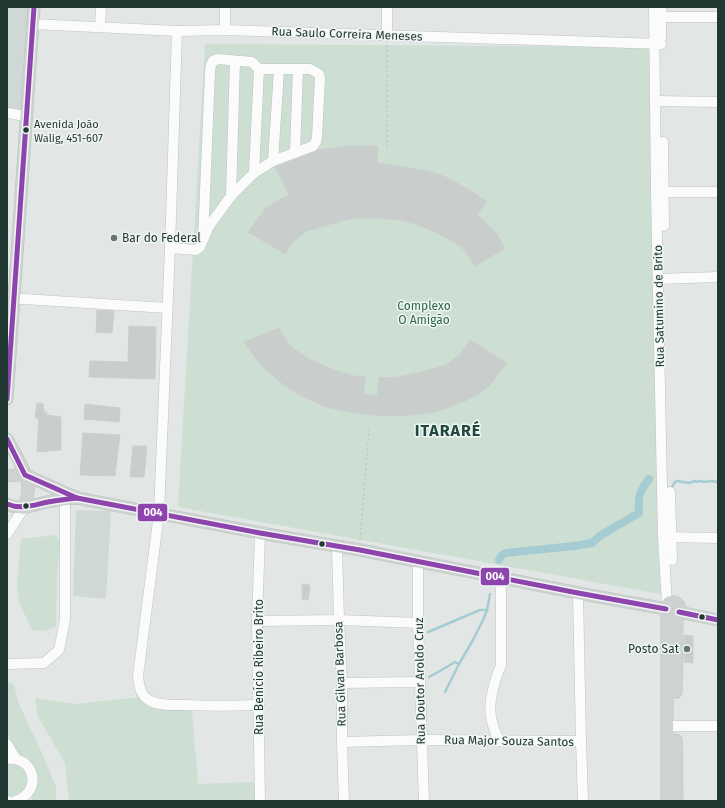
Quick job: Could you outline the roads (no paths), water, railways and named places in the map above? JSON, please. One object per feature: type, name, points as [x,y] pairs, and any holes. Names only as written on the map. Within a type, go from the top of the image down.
[{"type":"main road","points":[[7,399],[10,299],[34,7]]},
{"type":"main road","points":[[7,439],[25,475],[28,486],[24,508]]},
{"type":"main road","points":[[7,476],[25,475],[71,499]]},
{"type":"main road","points":[[7,504],[12,507],[24,508],[71,499],[159,513],[260,533],[360,550],[578,593],[672,609],[718,620]]},
{"type":"main road","name":"Rua Satumino de Brito","points":[[667,801],[672,726],[672,609]]},
{"type":"main road","name":"Rua Satumino de Brito","points":[[672,726],[677,801]]},
{"type":"street","points":[[100,27],[101,7]]},
{"type":"street","points":[[225,7],[225,30]]},
{"type":"street","points":[[387,7],[387,36]]},
{"type":"street","name":"Rua Satumino de Brito","points":[[654,7],[659,101],[661,278],[667,537],[672,609]]},
{"type":"street","points":[[661,12],[718,17]]},
{"type":"street","name":"Rua Satumino de Brito","points":[[657,44],[661,12]]},
{"type":"street","name":"Rua Saulo Correira Meneses","points":[[33,24],[177,31],[225,30],[657,44]]},
{"type":"street","points":[[177,31],[159,513],[138,682],[142,694],[148,700],[169,705],[259,706]]},
{"type":"street","points":[[170,248],[196,250],[200,247],[203,240],[209,226],[231,196],[254,173],[273,161],[313,146],[317,137],[319,74],[310,70],[259,69],[252,62],[218,59],[213,61],[211,65],[203,240]]},
{"type":"street","points":[[231,196],[235,61]]},
{"type":"street","points":[[254,173],[259,69]]},
{"type":"street","points":[[273,161],[279,70]]},
{"type":"street","points":[[296,152],[298,70]]},
{"type":"street","points":[[659,101],[718,102]]},
{"type":"street","points":[[7,113],[26,116]]},
{"type":"street","points":[[660,192],[718,192]]},
{"type":"street","points":[[661,278],[718,277]]},
{"type":"street","points":[[10,299],[167,308]]},
{"type":"street","points":[[7,664],[44,663],[58,650],[65,620],[71,499]]},
{"type":"street","points":[[7,534],[24,508]]},
{"type":"street","name":"Rua Benício Ribeiro Brito","points":[[260,533],[258,621],[260,801]]},
{"type":"street","points":[[667,537],[718,538]]},
{"type":"street","name":"Rua Gilvan Barbosa","points":[[337,547],[342,683],[344,801]]},
{"type":"street","name":"Rua Doutor Aroldo Cruz","points":[[418,562],[418,623],[424,801]]},
{"type":"street","points":[[499,741],[490,717],[491,698],[501,665],[500,578]]},
{"type":"street","points":[[578,593],[583,801]]},
{"type":"street","points":[[258,621],[339,620],[418,623]]},
{"type":"street","points":[[342,683],[420,682]]},
{"type":"street","points":[[672,726],[718,726]]},
{"type":"street","name":"Rua Major Souza Santos","points":[[342,742],[421,740],[581,742]]},
{"type":"street","points":[[7,744],[11,759],[22,761],[31,770],[33,783],[30,801]]},
{"type":"street","points":[[15,801],[27,795],[31,789]]},
{"type":"waterway","points":[[499,560],[502,555],[506,553],[592,543],[601,535],[639,513],[640,494],[649,479]]},
{"type":"waterway","points":[[672,487],[677,481],[689,483],[695,481],[718,481]]},
{"type":"waterway","points":[[445,692],[483,620],[487,610],[490,594]]},
{"type":"waterway","points":[[428,632],[480,610],[487,610]]},
{"type":"waterway","points":[[429,677],[455,662],[459,664]]},
{"type":"place","name":"Avenida João Walig, 451-607","points":[[26,130]]},
{"type":"place","name":"Bar do Federal","points":[[114,238]]},
{"type":"place","name":"Posto Sat","points":[[687,649]]},
{"type":"district","name":"ITARARÉ","points":[[448,430]]},
{"type":"park label","name":"Complexo O Amigão","points":[[424,313]]}]
